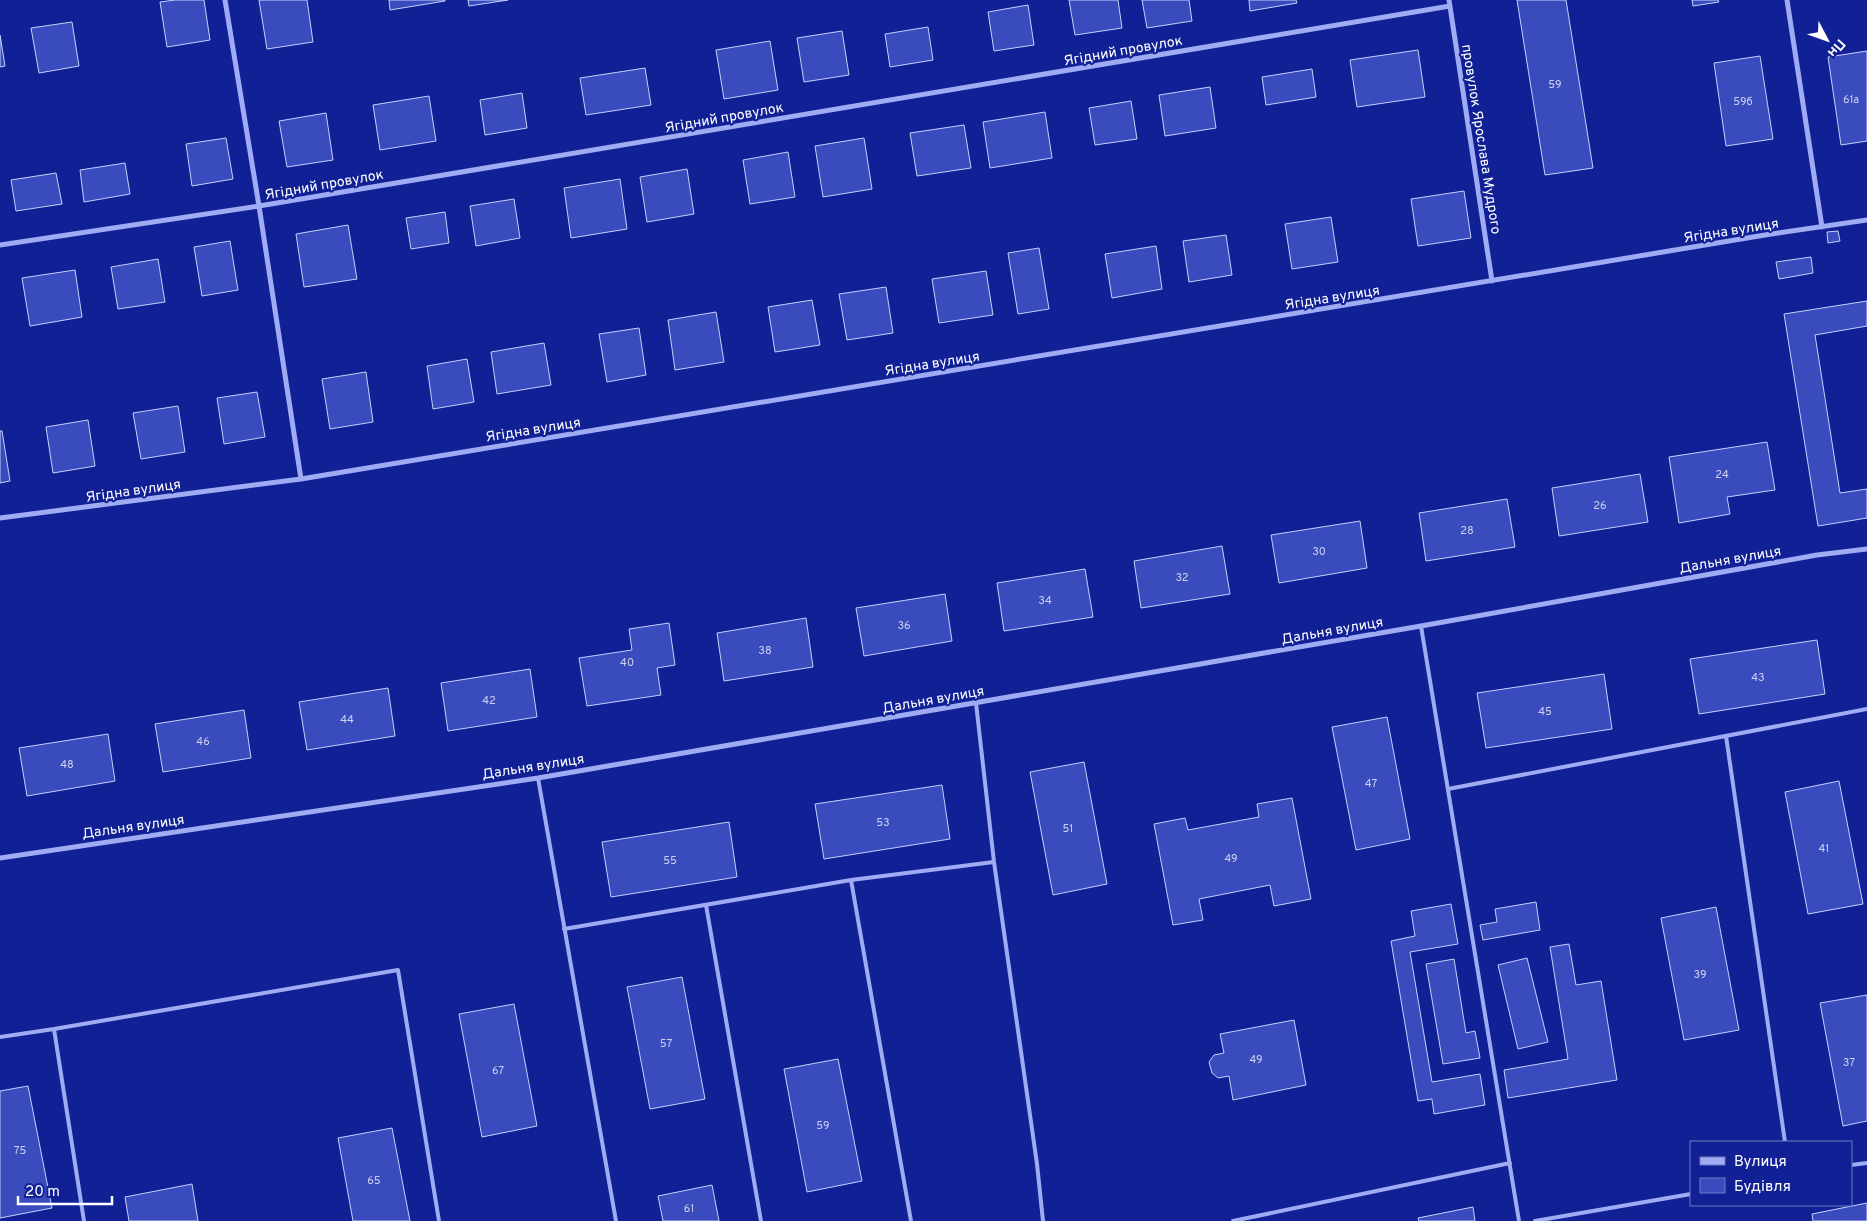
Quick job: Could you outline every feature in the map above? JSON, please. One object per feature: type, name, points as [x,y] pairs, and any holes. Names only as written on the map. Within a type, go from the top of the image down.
[{"type":"street","points":[[225,0],[301,479]]},
{"type":"street","name":"провулок Ярослава Мудрого","points":[[1449,0],[1492,282]]},
{"type":"street","points":[[1786,0],[1822,227]]},
{"type":"street","name":"Ягідний провулок","points":[[0,244],[259,206],[1450,6]]},
{"type":"street","name":"Ягідна вулиця","points":[[0,518],[301,479],[1765,235],[1867,220]]},
{"type":"street","name":"Дальня вулиця","points":[[0,858],[538,778],[1421,626],[1817,555],[1867,549]]},
{"type":"lane","points":[[1421,626],[1519,1221]]},
{"type":"lane","points":[[976,703],[994,862],[1037,1164],[1043,1221]]},
{"type":"lane","points":[[1448,789],[1867,709]]},
{"type":"lane","points":[[1726,736],[1785,1141]]},
{"type":"lane","points":[[538,778],[616,1221]]},
{"type":"lane","points":[[564,929],[851,880],[994,862]]},
{"type":"lane","points":[[851,880],[911,1221]]},
{"type":"lane","points":[[706,905],[760,1221]]},
{"type":"lane","points":[[0,1037],[54,1030],[398,970],[439,1221]]},
{"type":"lane","points":[[54,1030],[84,1221]]},
{"type":"lane","points":[[1852,1165],[1867,1162]]},
{"type":"lane","points":[[1232,1221],[1510,1163]]},
{"type":"lane","points":[[1535,1221],[1690,1194]]},
{"type":"building","points":[[204,0],[210,40],[167,47],[160,2]]},
{"type":"building","points":[[259,0],[307,0],[313,42],[267,49]]},
{"type":"building","points":[[389,0],[445,0],[445,1],[390,10]]},
{"type":"building","points":[[468,0],[508,0],[469,6]]},
{"type":"building","points":[[1069,0],[1118,0],[1122,28],[1075,35]]},
{"type":"building","points":[[1142,0],[1189,0],[1192,21],[1147,28]]},
{"type":"building","points":[[1249,0],[1296,0],[1297,3],[1250,11]]},
{"type":"building","points":[[1517,0],[1566,0],[1593,168],[1545,175]]},
{"type":"building","points":[[1692,0],[1718,0],[1719,2],[1693,6]]},
{"type":"building","points":[[1028,5],[1034,45],[994,51],[988,12]]},
{"type":"building","points":[[72,22],[79,66],[39,73],[31,28]]},
{"type":"building","points":[[928,27],[933,60],[890,67],[885,34]]},
{"type":"building","points":[[842,31],[849,75],[804,82],[797,38]]},
{"type":"building","points":[[0,35],[5,66],[0,67]]},
{"type":"building","points":[[770,41],[778,90],[724,99],[716,50]]},
{"type":"building","points":[[1418,50],[1425,97],[1357,107],[1350,60]]},
{"type":"building","points":[[1867,51],[1867,141],[1841,145],[1828,57]]},
{"type":"building","points":[[1760,56],[1773,139],[1726,146],[1714,63]]},
{"type":"building","points":[[645,68],[651,105],[586,115],[580,78]]},
{"type":"building","points":[[1312,69],[1316,97],[1266,105],[1262,77]]},
{"type":"building","points":[[1210,87],[1216,128],[1165,136],[1159,95]]},
{"type":"building","points":[[522,93],[527,128],[485,135],[480,100]]},
{"type":"building","points":[[429,96],[436,141],[380,150],[373,105]]},
{"type":"building","points":[[1131,101],[1137,139],[1095,145],[1089,108]]},
{"type":"building","points":[[1045,112],[1052,158],[990,168],[983,122]]},
{"type":"building","points":[[326,113],[333,160],[287,167],[279,121]]},
{"type":"building","points":[[964,125],[971,168],[917,176],[910,133]]},
{"type":"building","points":[[226,138],[233,179],[192,186],[186,144]]},
{"type":"building","points":[[864,138],[872,189],[823,197],[815,146]]},
{"type":"building","points":[[788,152],[795,197],[750,204],[743,160]]},
{"type":"building","points":[[125,163],[130,194],[84,202],[80,170]]},
{"type":"building","points":[[687,169],[694,214],[647,222],[640,177]]},
{"type":"building","points":[[56,173],[62,204],[16,211],[11,180]]},
{"type":"building","points":[[620,179],[627,229],[571,238],[564,188]]},
{"type":"building","points":[[1464,191],[1471,238],[1418,246],[1411,199]]},
{"type":"building","points":[[514,199],[520,238],[476,246],[470,206]]},
{"type":"building","points":[[445,212],[449,243],[411,249],[406,218]]},
{"type":"building","points":[[1331,217],[1338,262],[1292,269],[1285,224]]},
{"type":"building","points":[[348,225],[357,279],[304,287],[296,234]]},
{"type":"building","points":[[1838,231],[1840,241],[1828,243],[1827,232]]},
{"type":"building","points":[[1226,235],[1232,275],[1189,282],[1183,241]]},
{"type":"building","points":[[230,241],[238,290],[202,296],[194,247]]},
{"type":"building","points":[[1156,246],[1162,289],[1112,298],[1105,254]]},
{"type":"building","points":[[1039,248],[1049,309],[1018,314],[1008,253]]},
{"type":"building","points":[[1811,257],[1813,273],[1779,279],[1776,262]]},
{"type":"building","points":[[158,259],[165,302],[118,309],[111,267]]},
{"type":"building","points":[[75,270],[82,317],[30,326],[22,278]]},
{"type":"building","points":[[986,271],[993,315],[939,323],[932,279]]},
{"type":"building","points":[[886,287],[893,333],[847,340],[839,294]]},
{"type":"building","points":[[812,300],[820,345],[775,352],[768,307]]},
{"type":"building","points":[[1867,301],[1867,326],[1815,335],[1840,493],[1867,489],[1867,518],[1818,526],[1784,314]]},
{"type":"building","points":[[716,312],[724,362],[675,370],[668,320]]},
{"type":"building","points":[[639,328],[646,375],[607,382],[599,334]]},
{"type":"building","points":[[544,343],[551,385],[497,394],[491,352]]},
{"type":"building","points":[[467,359],[474,402],[433,409],[427,366]]},
{"type":"building","points":[[366,372],[373,422],[330,429],[322,379]]},
{"type":"building","points":[[257,392],[265,437],[224,444],[217,398]]},
{"type":"building","points":[[178,406],[185,452],[141,459],[133,413]]},
{"type":"building","points":[[88,420],[95,466],[53,473],[46,427]]},
{"type":"building","points":[[0,431],[2,431],[10,481],[0,483]]},
{"type":"building","points":[[1767,442],[1775,490],[1727,497],[1730,514],[1679,523],[1669,457]]},
{"type":"building","points":[[1640,474],[1648,522],[1559,536],[1552,488]]},
{"type":"building","points":[[1507,499],[1515,547],[1426,561],[1419,513]]},
{"type":"building","points":[[1360,521],[1367,568],[1279,583],[1271,535]]},
{"type":"building","points":[[1222,546],[1230,594],[1141,608],[1134,561]]},
{"type":"building","points":[[1085,569],[1093,617],[1004,631],[997,583]]},
{"type":"building","points":[[945,594],[952,641],[864,656],[856,608]]},
{"type":"building","points":[[806,618],[813,667],[724,681],[717,633]]},
{"type":"building","points":[[669,623],[675,665],[657,668],[661,695],[587,706],[579,658],[632,650],[629,629]]},
{"type":"building","points":[[1817,640],[1825,694],[1699,714],[1690,659]]},
{"type":"building","points":[[530,669],[537,717],[448,731],[441,683]]},
{"type":"building","points":[[1604,674],[1612,729],[1486,748],[1477,693]]},
{"type":"building","points":[[388,688],[395,736],[307,750],[299,702]]},
{"type":"building","points":[[244,710],[251,758],[163,772],[155,724]]},
{"type":"building","points":[[1387,717],[1410,839],[1356,850],[1332,727]]},
{"type":"building","points":[[108,734],[115,781],[27,796],[19,748]]},
{"type":"building","points":[[1084,762],[1107,884],[1053,895],[1030,772]]},
{"type":"building","points":[[1839,781],[1863,904],[1808,914],[1785,792]]},
{"type":"building","points":[[942,785],[950,839],[824,859],[815,804]]},
{"type":"building","points":[[1292,798],[1311,899],[1274,906],[1270,885],[1199,899],[1203,920],[1173,925],[1154,824],[1185,818],[1188,830],[1259,817],[1257,804]]},
{"type":"building","points":[[729,822],[737,877],[611,897],[602,842]]},
{"type":"building","points":[[1536,902],[1540,930],[1483,940],[1480,925],[1497,922],[1495,909]]},
{"type":"building","points":[[1451,904],[1458,944],[1410,952],[1432,1082],[1480,1074],[1485,1105],[1434,1114],[1432,1099],[1418,1101],[1391,941],[1415,936],[1411,911]]},
{"type":"building","points":[[1716,907],[1739,1030],[1684,1040],[1661,918]]},
{"type":"building","points":[[1569,944],[1576,985],[1601,981],[1617,1080],[1508,1098],[1504,1070],[1568,1059],[1550,947]]},
{"type":"building","points":[[1527,958],[1548,1042],[1518,1049],[1498,965]]},
{"type":"building","points":[[1454,959],[1466,1033],[1475,1031],[1480,1058],[1443,1064],[1426,964]]},
{"type":"building","points":[[682,977],[705,1099],[650,1109],[627,987]]},
{"type":"building","points":[[1867,995],[1867,1121],[1843,1126],[1820,1003]]},
{"type":"building","points":[[514,1004],[537,1126],[482,1137],[459,1014]]},
{"type":"building","points":[[1294,1020],[1306,1085],[1233,1100],[1229,1076],[1218,1078],[1212,1073],[1209,1062],[1214,1055],[1224,1053],[1220,1034]]},
{"type":"building","points":[[838,1059],[862,1181],[807,1192],[784,1069]]},
{"type":"building","points":[[28,1086],[52,1208],[0,1218],[0,1091]]},
{"type":"building","points":[[392,1128],[410,1221],[353,1221],[338,1138]]},
{"type":"building","points":[[192,1184],[198,1221],[129,1221],[125,1197]]},
{"type":"building","points":[[712,1185],[719,1221],[663,1221],[658,1196]]},
{"type":"building","points":[[1867,1203],[1867,1221],[1813,1221],[1812,1214]]},
{"type":"building","points":[[1473,1207],[1475,1221],[1419,1221],[1418,1218]]}]
